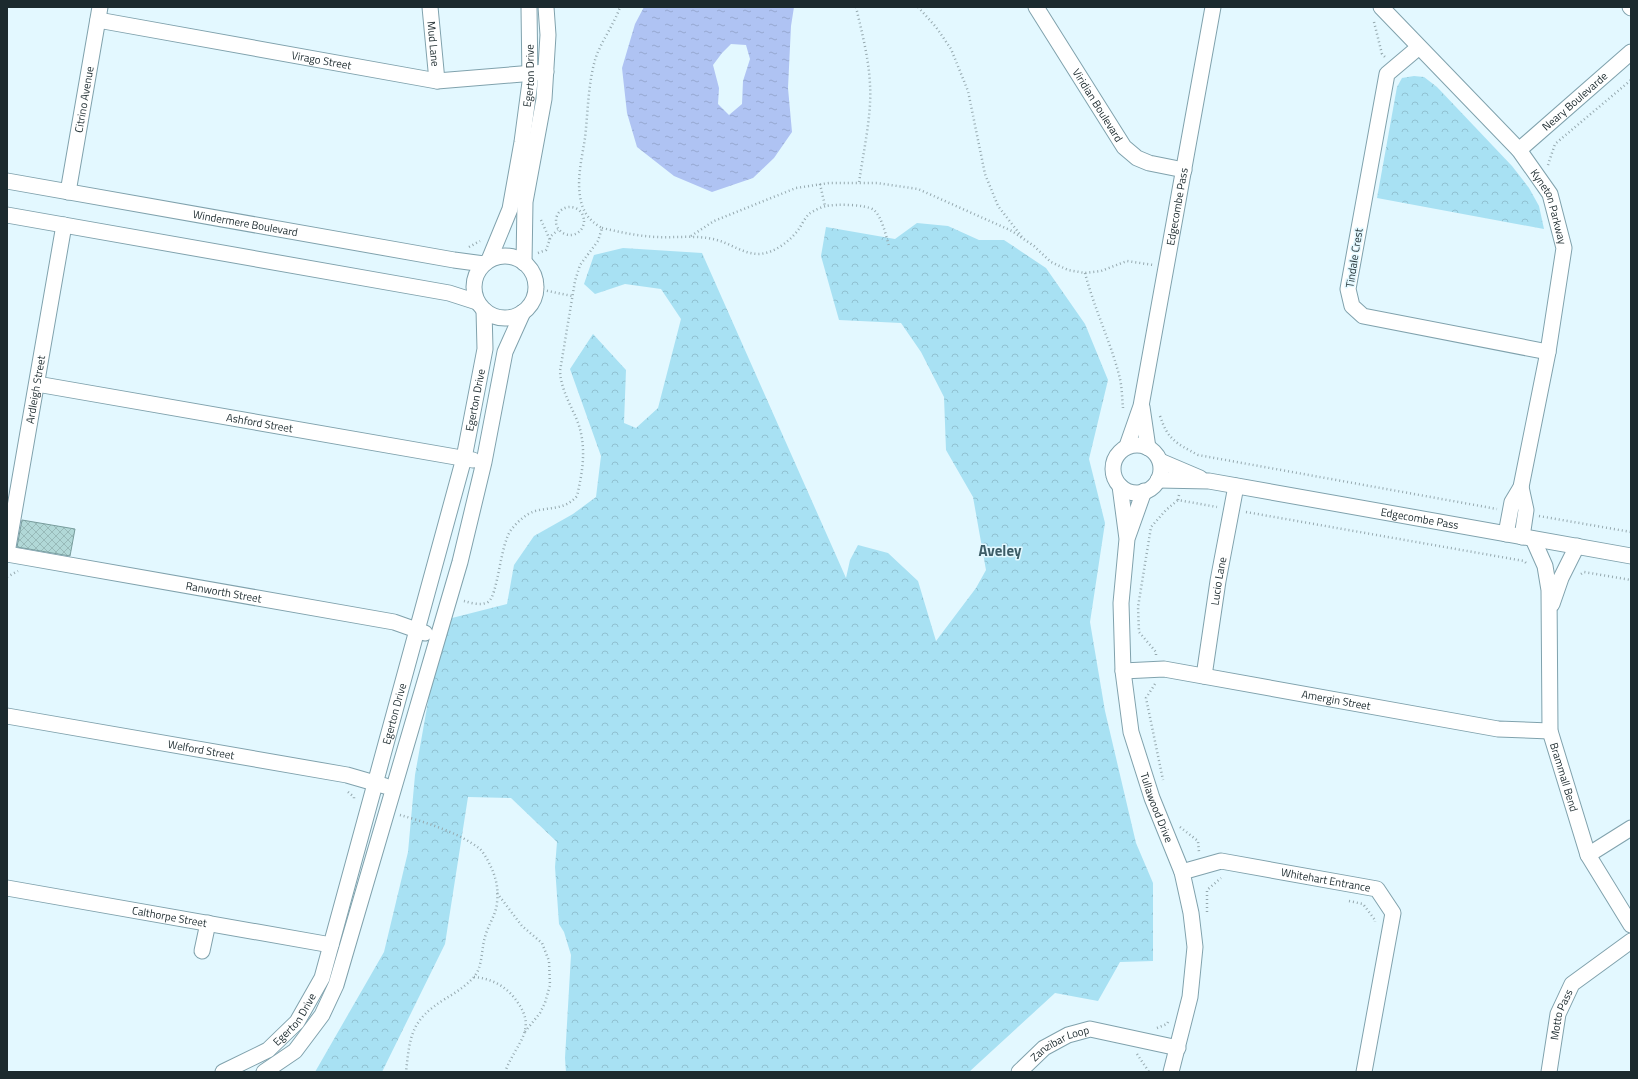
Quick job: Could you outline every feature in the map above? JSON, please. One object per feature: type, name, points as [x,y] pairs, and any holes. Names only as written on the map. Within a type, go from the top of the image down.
[{"type":"street","name":"Mud Lane","points":[[430,7],[437,81]]},
{"type":"street","name":"Egerton Drive","points":[[487,262],[510,209],[522,142],[530,82],[529,7]]},
{"type":"street","name":"Egerton Drive","points":[[530,264],[524,246],[525,202],[544,99],[548,35],[546,7]]},
{"type":"street","name":"Viridian Boulevard","points":[[1036,7],[1124,147],[1137,158],[1149,163],[1184,170]]},
{"type":"street","name":"Edgecombe Pass","points":[[1127,446],[1142,406],[1213,7]]},
{"type":"street","name":"Kyneton Parkway","points":[[1377,11],[1419,47],[1519,150],[1550,194],[1564,248],[1548,352],[1521,487],[1512,502],[1506,534]]},
{"type":"street","name":"Virago Street","points":[[99,14],[437,81],[546,72]]},
{"type":"street","name":"Citrino Avenue","points":[[68,192],[99,14]]},
{"type":"street","name":"Tindale Crest","points":[[1419,47],[1387,74],[1348,289],[1352,306],[1363,316],[1548,352]]},
{"type":"street","name":"Neary Boulevarde","points":[[1519,150],[1631,52]]},
{"type":"street","name":"Windermere Boulevard","points":[[7,181],[458,260],[487,262]]},
{"type":"street","points":[[7,215],[442,291],[481,306],[492,315],[503,318],[513,317],[528,311],[536,288],[535,278],[530,264],[507,256],[498,256],[487,262],[478,270],[475,278],[474,294],[481,306]]},
{"type":"street","name":"Ardleigh Street","points":[[7,554],[64,225]]},
{"type":"street","name":"Egerton Drive","points":[[223,1072],[268,1050],[298,1022],[322,978],[464,458],[485,349],[481,306]]},
{"type":"street","name":"Egerton Drive","points":[[264,1072],[295,1051],[322,1015],[336,985],[460,562],[484,462],[505,352],[528,311]]},
{"type":"street","name":"Ashford Street","points":[[37,384],[484,462]]},
{"type":"street","name":"Edgecombe Pass","points":[[1142,406],[1148,448]]},
{"type":"street","points":[[1141,445],[1157,455],[1160,461],[1160,474],[1158,480],[1150,489],[1132,492],[1120,486],[1115,480],[1113,464],[1116,457],[1127,446],[1141,445]]},
{"type":"street","name":"Edgecombe Pass","points":[[1160,461],[1180,475],[1209,481],[1631,556]]},
{"type":"street","name":"Edgecombe Pass","points":[[1158,480],[1180,475]]},
{"type":"street","name":"Tullawood Drive","points":[[1120,486],[1127,539],[1121,603],[1123,671],[1131,732],[1152,798],[1182,872],[1191,913],[1195,946],[1190,997],[1178,1048],[1170,1072]]},
{"type":"street","name":"Lucio Lane","points":[[1204,676],[1236,486]]},
{"type":"street","name":"Kyneton Parkway","points":[[1521,487],[1526,514],[1528,538]]},
{"type":"street","name":"Tullawood Drive","points":[[1127,539],[1144,491]]},
{"type":"street","name":"Brammall Bend","points":[[1528,538],[1544,566],[1554,577],[1549,590],[1550,731],[1588,855],[1631,925]]},
{"type":"street","points":[[1554,577],[1576,546]]},
{"type":"street","name":"Ranworth Street","points":[[7,554],[394,622],[438,637]]},
{"type":"street","name":"Amergin Street","points":[[1123,671],[1164,669],[1498,729],[1550,731]]},
{"type":"street","name":"Welford Street","points":[[7,716],[339,774],[376,783],[393,789]]},
{"type":"street","points":[[1588,855],[1631,828]]},
{"type":"street","name":"Whitehart Entrance","points":[[1182,872],[1221,861],[1377,889],[1393,913],[1364,1072]]},
{"type":"street","name":"Calthorpe Street","points":[[7,888],[331,945]]},
{"type":"street","points":[[202,951],[208,923]]},
{"type":"street","name":"Motto Pass","points":[[1549,1072],[1558,1014],[1572,984],[1631,941]]},
{"type":"street","name":"Zanzibar Loop","points":[[1018,1072],[1044,1048],[1068,1035],[1090,1030],[1178,1048]]},
{"type":"path","points":[[620,7],[596,58],[590,87],[580,176],[580,197],[586,216],[602,228],[629,234],[656,237],[692,236],[720,240],[747,252],[758,254],[771,252],[786,242],[798,231],[809,214],[825,206],[858,206],[874,210],[883,224],[890,246]]},
{"type":"path","points":[[856,7],[867,55],[870,86],[869,114],[859,183]]},
{"type":"path","points":[[918,7],[951,49],[968,91],[985,174],[998,206],[1024,239]]},
{"type":"path","points":[[1377,11],[1382,54],[1395,67]]},
{"type":"path","points":[[1540,180],[1548,171],[1549,161],[1555,144],[1631,80]]},
{"type":"path","points":[[692,236],[714,221],[796,188],[820,184],[877,183],[918,190],[1012,231],[1034,246],[1052,262],[1068,270],[1084,273],[1101,271],[1127,261],[1166,268]]},
{"type":"path","points":[[820,184],[825,206]]},
{"type":"path","points":[[571,207],[576,208],[581,213],[584,219],[584,224],[579,232],[566,235],[558,230],[556,226],[556,216],[562,209],[571,207]]},
{"type":"path","points":[[581,213],[584,210]]},
{"type":"path","points":[[461,600],[477,604],[487,603],[491,600],[495,592],[503,549],[510,531],[527,515],[536,511],[552,509],[564,505],[574,500],[577,496],[583,463],[583,446],[577,422],[561,382],[560,371],[572,296],[580,265],[598,241],[602,228]]},
{"type":"path","points":[[524,246],[531,247],[532,253],[544,252],[548,248],[550,236],[558,230]]},
{"type":"path","points":[[458,260],[459,253],[484,238],[497,241]]},
{"type":"path","points":[[528,311],[540,300],[544,290],[542,278],[530,264]]},
{"type":"path","points":[[544,290],[572,296]]},
{"type":"path","points":[[1159,415],[1164,428],[1174,442],[1198,455],[1510,511]]},
{"type":"path","points":[[1164,781],[1146,698],[1156,684],[1156,652],[1139,632],[1138,607],[1151,527],[1166,510],[1178,500],[1180,475],[1190,451]]},
{"type":"path","points":[[1178,500],[1524,561],[1538,576],[1573,580],[1584,572],[1631,580]]},
{"type":"path","points":[[1526,514],[1631,532]]},
{"type":"path","points":[[7,577],[21,569],[24,557]]},
{"type":"path","points":[[387,811],[439,828],[466,840],[482,850],[495,875],[497,893],[497,904],[485,937],[479,969],[474,977],[461,988],[431,1007],[420,1018],[413,1030],[406,1072]]},
{"type":"path","points":[[1177,821],[1180,827],[1198,841],[1200,861],[1215,883],[1224,876]]},
{"type":"path","points":[[497,893],[522,926],[542,944],[549,961],[550,984],[545,1003],[540,1013],[524,1033]]},
{"type":"path","points":[[1348,901],[1363,904],[1375,920],[1374,927]]},
{"type":"path","points":[[474,977],[493,981],[509,992],[521,1006],[526,1018],[524,1033],[519,1047],[505,1072]]},
{"type":"path","points":[[1129,1052],[1137,1053],[1149,1072]]},
{"type":"green space","points":[[1414,76],[1424,77],[1437,87],[1512,166],[1529,188],[1539,206],[1544,229],[1377,198],[1397,87],[1402,78]]},
{"type":"green space","points":[[917,223],[948,226],[979,240],[1004,240],[1046,268],[1085,324],[1108,380],[1089,459],[1105,523],[1090,622],[1105,711],[1136,843],[1153,883],[1153,961],[1120,962],[1098,1001],[1055,993],[969,1072],[566,1072],[565,1058],[571,955],[564,932],[559,924],[555,867],[557,842],[511,798],[468,797],[445,944],[382,1072],[315,1072],[384,952],[408,852],[415,775],[434,668],[452,618],[507,604],[514,565],[534,536],[573,514],[596,497],[601,456],[570,369],[593,334],[626,370],[624,423],[636,428],[658,408],[681,319],[661,289],[625,284],[595,294],[584,284],[594,255],[623,248],[702,253],[846,578],[850,560],[858,545],[888,553],[918,581],[936,641],[976,588],[986,570],[973,497],[946,450],[944,397],[921,352],[901,323],[839,320],[821,256],[826,227],[895,239]]},
{"type":"water","points":[[644,7],[794,7],[791,26],[788,88],[792,132],[774,158],[753,178],[712,192],[674,176],[637,147],[627,113],[622,68],[635,24]],"holes":[[[731,44],[746,45],[750,59],[743,81],[742,104],[729,115],[718,104],[719,88],[713,65]]]},
{"type":"building","points":[[22,520],[75,529],[70,556],[17,547]]},
{"type":"district","name":"Aveley","points":[[1000,550]]}]
